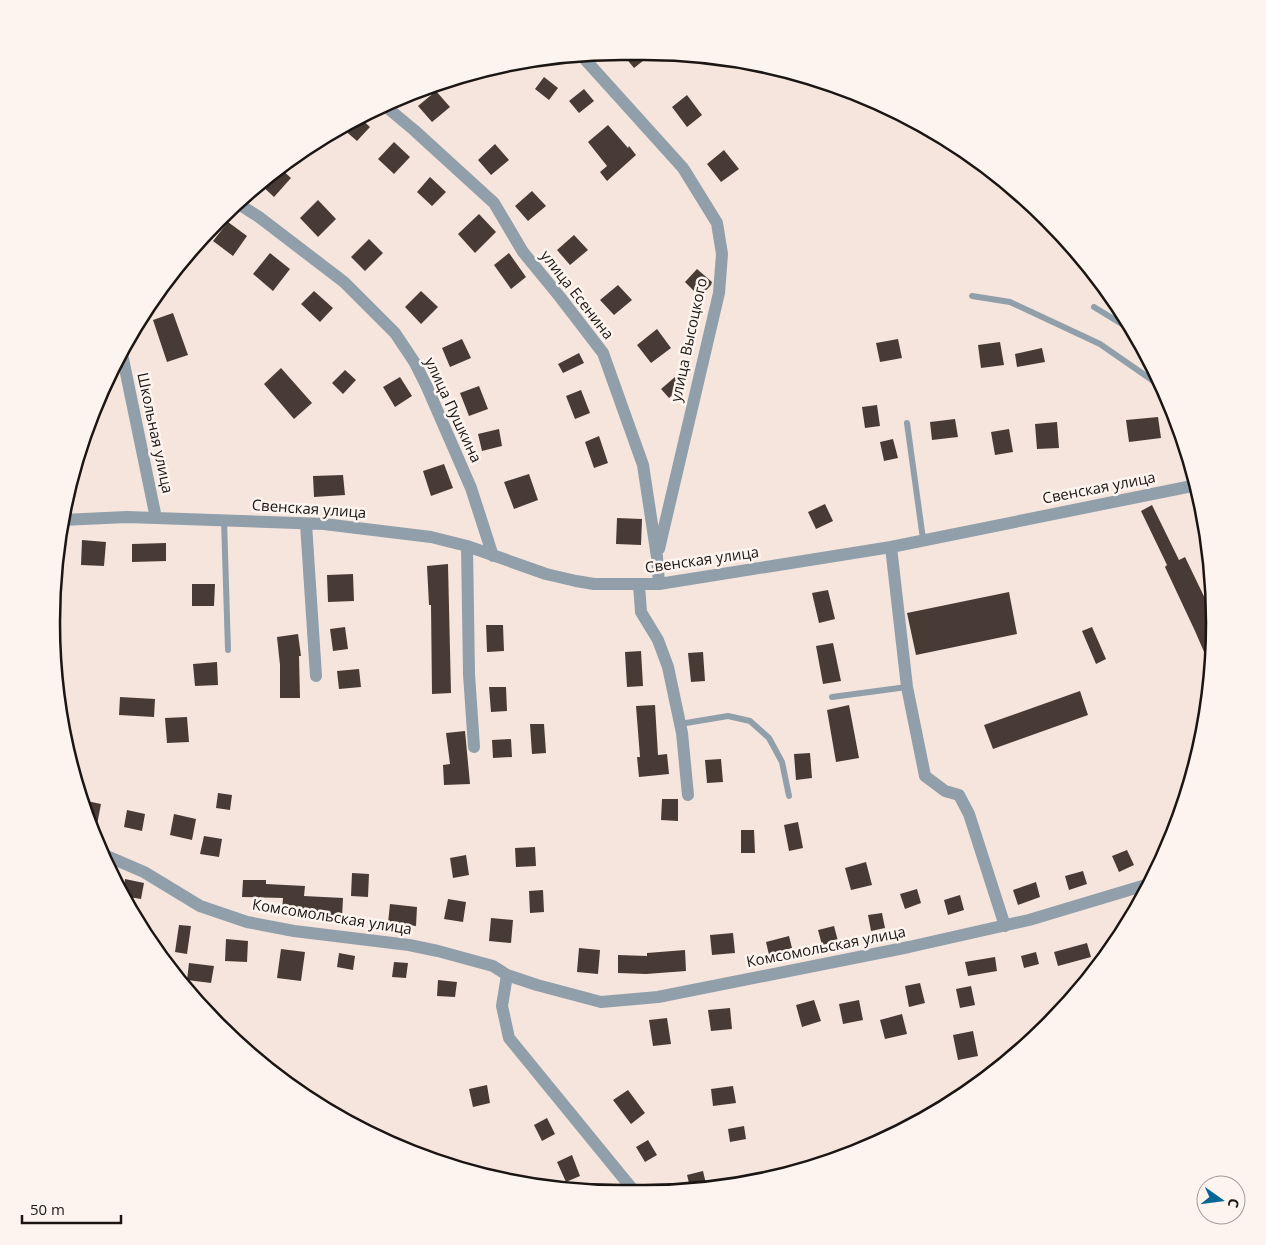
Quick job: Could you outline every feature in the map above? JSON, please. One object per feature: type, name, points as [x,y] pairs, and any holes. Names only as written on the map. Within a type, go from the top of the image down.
[{"type":"street","name":"улица Высоцкого","points":[[586,61],[683,168],[717,223],[720,238],[722,254],[719,293],[657,557]]},
{"type":"street","name":"улица Есенина","points":[[391,110],[494,203],[523,252],[603,353],[643,465],[657,557],[658,584]]},
{"type":"street","name":"улица Пушкина","points":[[244,208],[259,217],[344,282],[395,332],[415,363],[471,488],[492,556]]},
{"type":"street","name":"Школьная улица","points":[[124,363],[156,518]]},
{"type":"street","name":"Свенская улица","points":[[70,520],[127,517],[224,520],[306,524],[431,537],[467,546],[546,574],[576,581],[594,584],[638,585],[658,584],[891,547],[1189,486]]},
{"type":"street","points":[[306,524],[316,676]]},
{"type":"street","points":[[467,546],[469,674],[474,746]]},
{"type":"street","points":[[891,547],[907,687],[925,776],[945,791],[959,795],[970,814],[1005,926]]},
{"type":"street","points":[[638,585],[641,612],[658,640],[668,667],[680,724],[688,795]]},
{"type":"street","name":"Комсомольская улица","points":[[112,858],[144,872],[200,906],[247,922],[294,931],[438,951],[493,966],[507,975],[537,986],[601,1002],[658,997],[1005,926],[1140,887]]},
{"type":"street","points":[[507,975],[502,1006],[509,1038],[629,1185]]},
{"type":"lane","points":[[972,296],[1010,302],[1019,306],[1100,344],[1150,379]]},
{"type":"lane","points":[[1094,307],[1119,322]]},
{"type":"lane","points":[[908,422],[923,539]]},
{"type":"lane","points":[[224,520],[228,650]]},
{"type":"lane","points":[[832,697],[907,687]]},
{"type":"lane","points":[[680,724],[728,716],[750,721],[769,738],[782,762],[789,796]]},
{"type":"building","points":[[627,60],[644,60],[634,68]]},
{"type":"building","points":[[544,77],[558,88],[549,100],[535,89]]},
{"type":"building","points":[[584,89],[594,101],[579,113],[569,101]]},
{"type":"building","points":[[437,92],[450,107],[432,122],[418,106]]},
{"type":"building","points":[[687,95],[702,115],[687,127],[672,107]]},
{"type":"building","points":[[365,123],[370,127],[357,141],[347,132]]},
{"type":"building","points":[[608,125],[636,155],[607,181],[600,172],[607,166],[588,142]]},
{"type":"building","points":[[394,142],[410,157],[394,174],[378,159]]},
{"type":"building","points":[[495,144],[509,160],[491,175],[478,160]]},
{"type":"building","points":[[724,150],[739,169],[721,182],[707,164]]},
{"type":"building","points":[[285,173],[291,178],[274,197],[265,189]]},
{"type":"building","points":[[430,177],[446,192],[432,206],[417,192]]},
{"type":"building","points":[[532,191],[546,206],[528,221],[515,206]]},
{"type":"building","points":[[318,200],[336,219],[318,237],[300,218]]},
{"type":"building","points":[[479,214],[496,232],[475,253],[458,234]]},
{"type":"building","points":[[228,222],[247,236],[233,256],[213,241]]},
{"type":"building","points":[[574,235],[588,250],[570,265],[557,250]]},
{"type":"building","points":[[369,239],[383,253],[365,271],[351,257]]},
{"type":"building","points":[[270,253],[290,269],[273,291],[253,274]]},
{"type":"building","points":[[509,253],[526,277],[511,289],[494,265]]},
{"type":"building","points":[[697,269],[712,282],[700,297],[685,282]]},
{"type":"building","points":[[618,285],[632,300],[614,315],[600,300]]},
{"type":"building","points":[[314,291],[333,308],[320,322],[301,304]]},
{"type":"building","points":[[421,291],[438,307],[421,324],[405,307]]},
{"type":"building","points":[[173,313],[188,355],[167,362],[153,320]]},
{"type":"building","points":[[657,329],[671,348],[651,363],[637,345]]},
{"type":"building","points":[[462,339],[471,358],[450,367],[442,348]]},
{"type":"building","points":[[898,339],[902,358],[880,362],[876,343]]},
{"type":"building","points":[[1000,342],[1004,365],[981,368],[978,345]]},
{"type":"building","points":[[1042,348],[1045,362],[1017,367],[1015,354]]},
{"type":"building","points":[[579,353],[584,363],[563,373],[558,364]]},
{"type":"building","points":[[281,368],[312,403],[294,419],[264,384]]},
{"type":"building","points":[[345,370],[356,380],[343,394],[332,383]]},
{"type":"building","points":[[400,377],[412,396],[395,407],[383,387]]},
{"type":"building","points":[[675,377],[683,386],[669,398],[661,389]]},
{"type":"building","points":[[479,386],[488,409],[469,416],[460,393]]},
{"type":"building","points":[[581,390],[590,413],[575,419],[566,396]]},
{"type":"building","points":[[877,405],[880,426],[865,428],[862,407]]},
{"type":"building","points":[[1158,417],[1161,438],[1129,442],[1126,420]]},
{"type":"building","points":[[955,419],[958,437],[932,440],[930,422]]},
{"type":"building","points":[[1057,422],[1059,448],[1037,449],[1035,424]]},
{"type":"building","points":[[499,429],[502,446],[482,451],[478,434]]},
{"type":"building","points":[[1009,429],[1013,452],[995,455],[991,432]]},
{"type":"building","points":[[599,436],[608,463],[594,468],[585,442]]},
{"type":"building","points":[[893,439],[898,458],[884,461],[880,442]]},
{"type":"building","points":[[444,464],[453,488],[431,496],[423,471]]},
{"type":"building","points":[[529,474],[538,500],[514,509],[504,482]]},
{"type":"building","points":[[343,475],[345,495],[314,497],[313,476]]},
{"type":"building","points":[[825,504],[833,521],[816,529],[808,512]]},
{"type":"building","points":[[1152,505],[1179,560],[1185,557],[1205,599],[1205,654],[1165,567],[1167,565],[1141,511]]},
{"type":"building","points":[[617,518],[642,519],[641,545],[616,544]]},
{"type":"building","points":[[82,540],[106,542],[104,566],[81,565]]},
{"type":"building","points":[[166,543],[166,561],[132,562],[132,544]]},
{"type":"building","points":[[448,564],[451,693],[432,694],[431,605],[429,605],[427,566]]},
{"type":"building","points":[[353,574],[354,601],[328,602],[327,575]]},
{"type":"building","points":[[192,584],[215,584],[214,606],[192,606]]},
{"type":"building","points":[[828,590],[835,619],[819,623],[812,593]]},
{"type":"building","points":[[1009,592],[1017,634],[916,655],[907,613]]},
{"type":"building","points":[[486,625],[503,625],[504,651],[487,652]]},
{"type":"building","points":[[345,627],[348,649],[333,651],[330,629]]},
{"type":"building","points":[[1092,627],[1106,659],[1096,664],[1082,631]]},
{"type":"building","points":[[298,634],[301,656],[299,656],[300,698],[280,698],[280,665],[277,637]]},
{"type":"building","points":[[833,643],[841,681],[823,684],[816,646]]},
{"type":"building","points":[[641,651],[643,686],[627,687],[625,652]]},
{"type":"building","points":[[703,652],[705,681],[691,682],[688,653]]},
{"type":"building","points":[[217,662],[218,685],[195,686],[193,664]]},
{"type":"building","points":[[359,669],[361,687],[339,689],[337,671]]},
{"type":"building","points":[[489,687],[506,687],[507,711],[491,712]]},
{"type":"building","points":[[1080,691],[1088,715],[993,749],[984,725]]},
{"type":"building","points":[[120,697],[155,699],[154,717],[119,715]]},
{"type":"building","points":[[655,705],[658,755],[667,754],[669,774],[639,777],[637,757],[640,757],[636,706]]},
{"type":"building","points":[[849,705],[859,758],[836,762],[827,710]]},
{"type":"building","points":[[187,717],[189,742],[167,743],[165,718]]},
{"type":"building","points":[[530,724],[544,724],[546,753],[532,754]]},
{"type":"building","points":[[465,731],[470,784],[444,785],[443,765],[450,764],[446,733]]},
{"type":"building","points":[[511,739],[512,757],[493,758],[492,740]]},
{"type":"building","points":[[810,753],[812,778],[796,780],[794,754]]},
{"type":"building","points":[[721,759],[723,782],[707,783],[705,760]]},
{"type":"building","points":[[218,793],[232,795],[230,810],[216,808]]},
{"type":"building","points":[[662,799],[678,799],[678,821],[661,820]]},
{"type":"building","points":[[90,802],[101,804],[97,823]]},
{"type":"building","points":[[127,810],[145,814],[142,831],[124,827]]},
{"type":"building","points":[[174,814],[196,819],[192,840],[170,835]]},
{"type":"building","points":[[798,822],[803,848],[789,851],[784,825]]},
{"type":"building","points":[[741,830],[754,830],[755,853],[741,853]]},
{"type":"building","points":[[204,836],[222,839],[219,857],[200,854]]},
{"type":"building","points":[[535,847],[536,866],[516,867],[515,848]]},
{"type":"building","points":[[1127,850],[1134,865],[1119,872],[1112,856]]},
{"type":"building","points":[[466,855],[469,875],[453,878],[450,858]]},
{"type":"building","points":[[866,862],[872,885],[851,890],[845,868]]},
{"type":"building","points":[[1083,871],[1087,884],[1069,890],[1065,876]]},
{"type":"building","points":[[352,873],[369,874],[368,897],[351,896]]},
{"type":"building","points":[[125,879],[144,883],[141,899],[132,897],[124,884]]},
{"type":"building","points":[[243,880],[266,880],[266,884],[305,886],[304,896],[343,898],[342,918],[320,917],[321,912],[282,910],[283,898],[242,897]]},
{"type":"building","points":[[1036,882],[1040,897],[1018,905],[1013,890]]},
{"type":"building","points":[[917,889],[921,903],[905,909],[900,894]]},
{"type":"building","points":[[543,890],[544,912],[530,913],[529,891]]},
{"type":"building","points":[[960,895],[964,910],[948,915],[944,900]]},
{"type":"building","points":[[448,899],[466,902],[463,922],[444,919]]},
{"type":"building","points":[[390,904],[417,907],[416,926],[388,923]]},
{"type":"building","points":[[882,913],[885,928],[871,931],[868,915]]},
{"type":"building","points":[[491,918],[513,920],[511,943],[489,941]]},
{"type":"building","points":[[179,925],[191,926],[187,954],[175,952]]},
{"type":"building","points":[[834,926],[838,941],[822,945],[818,930]]},
{"type":"building","points":[[733,933],[735,953],[712,955],[710,935]]},
{"type":"building","points":[[789,936],[792,948],[769,955],[766,942]]},
{"type":"building","points":[[226,939],[248,941],[247,962],[225,961]]},
{"type":"building","points":[[1087,943],[1091,957],[1058,966],[1054,952]]},
{"type":"building","points":[[579,948],[600,950],[598,974],[577,972]]},
{"type":"building","points":[[281,949],[305,952],[301,981],[277,978]]},
{"type":"building","points":[[685,950],[686,971],[646,974],[618,973],[618,955],[647,956],[647,953]]},
{"type":"building","points":[[1036,952],[1039,964],[1024,968],[1021,956]]},
{"type":"building","points":[[339,953],[355,956],[353,970],[337,967]]},
{"type":"building","points":[[995,957],[997,971],[968,976],[965,962]]},
{"type":"building","points":[[394,962],[408,963],[406,978],[392,977]]},
{"type":"building","points":[[189,963],[214,966],[211,983],[189,980],[187,978]]},
{"type":"building","points":[[438,980],[457,982],[455,997],[437,996]]},
{"type":"building","points":[[920,983],[925,1003],[909,1007],[905,986]]},
{"type":"building","points":[[971,986],[975,1005],[960,1008],[956,989]]},
{"type":"building","points":[[814,1000],[821,1021],[802,1027],[796,1005]]},
{"type":"building","points":[[859,1000],[863,1020],[843,1024],[839,1004]]},
{"type":"building","points":[[730,1008],[732,1029],[711,1031],[708,1010]]},
{"type":"building","points":[[902,1014],[907,1034],[885,1039],[880,1020]]},
{"type":"building","points":[[667,1018],[671,1044],[653,1046],[649,1020]]},
{"type":"building","points":[[973,1031],[978,1056],[958,1060],[953,1035]]},
{"type":"building","points":[[487,1085],[490,1103],[473,1107],[469,1089]]},
{"type":"building","points":[[733,1086],[736,1103],[713,1106],[711,1089]]},
{"type":"building","points":[[628,1090],[645,1113],[631,1124],[613,1100]]},
{"type":"building","points":[[547,1118],[555,1134],[542,1141],[534,1125]]},
{"type":"building","points":[[744,1126],[746,1139],[730,1142],[728,1129]]},
{"type":"building","points":[[648,1140],[657,1155],[645,1162],[636,1147]]},
{"type":"building","points":[[572,1155],[580,1176],[566,1182],[557,1162]]},
{"type":"building","points":[[703,1171],[705,1181],[689,1183],[687,1175]]}]
